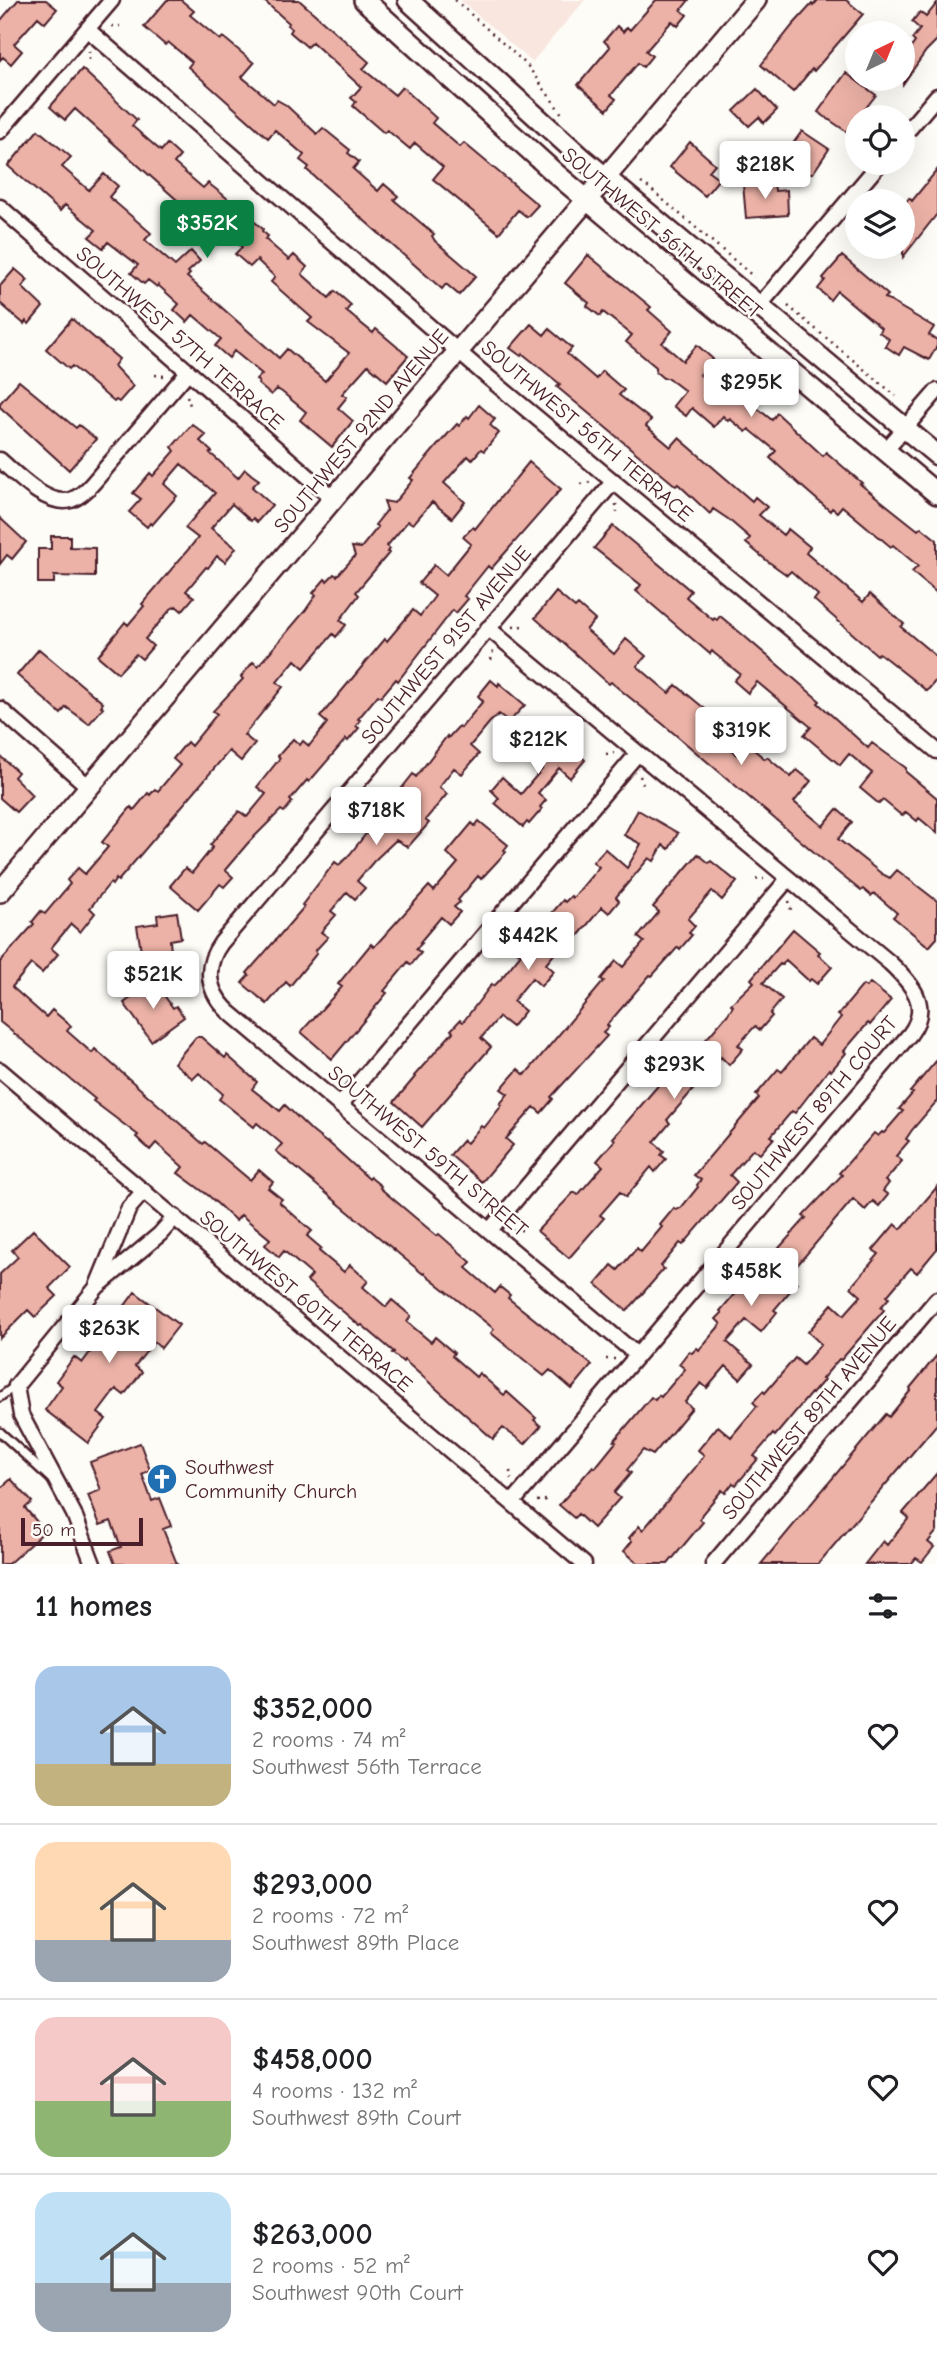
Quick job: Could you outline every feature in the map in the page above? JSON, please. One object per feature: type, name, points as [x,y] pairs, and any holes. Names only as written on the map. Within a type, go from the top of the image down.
[{"type":"main road","name":"SOUTHWEST 56TH STREET","points":[[364,0],[586,200],[937,494]]},
{"type":"main road","name":"SOUTHWEST 56TH STREET","points":[[408,0],[605,177],[937,456]]},
{"type":"main road","name":"SOUTHWEST 92ND AVENUE","points":[[0,892],[756,0]]},
{"type":"street","points":[[0,131],[112,0]]},
{"type":"street","name":"SOUTHWEST 56TH TERRACE","points":[[87,29],[459,352],[937,751]]},
{"type":"street","points":[[915,122],[937,96]]},
{"type":"street","points":[[759,306],[870,175]]},
{"type":"street","name":"SOUTHWEST 57TH TERRACE","points":[[0,208],[334,499]]},
{"type":"street","points":[[0,460],[37,491],[66,501],[77,497],[93,483],[187,373]]},
{"type":"street","points":[[885,451],[937,391]]},
{"type":"street","name":"SOUTHWEST 91ST AVENUE","points":[[209,969],[221,943],[614,481]]},
{"type":"street","points":[[488,628],[788,878],[490,1230]]},
{"type":"street","points":[[0,709],[89,787]]},
{"type":"street","points":[[340,1105],[638,753]]},
{"type":"street","name":"SOUTHWEST 89TH COURT","points":[[512,1503],[910,1034],[917,1022],[918,1001],[914,988],[905,977],[788,878]]},
{"type":"street","name":"SOUTHWEST 59TH STREET","points":[[209,969],[212,987],[221,1005],[637,1355]]},
{"type":"street","name":"SOUTHWEST 60TH TERRACE","points":[[0,1070],[584,1564]]},
{"type":"street","points":[[97,1287],[129,1208],[144,1191]]},
{"type":"street","points":[[93,1564],[74,1514],[21,1415],[16,1386],[97,1287],[160,1234],[175,1217]]},
{"type":"street","name":"SOUTHWEST 89TH AVENUE","points":[[713,1564],[937,1300]]},
{"type":"lane","points":[[0,1396],[16,1386]]},
{"type":"lane","points":[[0,1432],[61,1488]]},
{"type":"path","points":[[455,0],[527,65],[563,115]]},
{"type":"path","points":[[112,26],[120,26]]},
{"type":"path","points":[[89,51],[89,60]]},
{"type":"path","points":[[636,180],[648,187],[754,277]]},
{"type":"path","points":[[788,306],[900,400]]},
{"type":"path","points":[[155,375],[164,376]]},
{"type":"path","points":[[187,396],[190,405]]},
{"type":"path","points":[[581,484],[590,482]]},
{"type":"path","points":[[616,504],[617,512]]},
{"type":"path","points":[[513,627],[522,626]]},
{"type":"path","points":[[491,660],[492,651]]},
{"type":"path","points":[[606,754],[614,753]]},
{"type":"path","points":[[640,776],[643,785]]},
{"type":"path","points":[[755,879],[764,879]]},
{"type":"path","points":[[789,901],[791,909]]},
{"type":"path","points":[[364,1100],[372,1100]]},
{"type":"path","points":[[486,1198],[487,1208]]},
{"type":"path","points":[[513,1231],[522,1230]]},
{"type":"path","points":[[606,1359],[615,1359]]},
{"type":"path","points":[[510,1471],[511,1479]]},
{"type":"path","points":[[537,1501],[545,1500]]},
{"type":"shaded area","points":[[460,0],[585,0],[532,62]]},
{"type":"building","points":[[18,0],[46,0],[57,9],[45,23],[38,17],[14,44],[22,51],[11,64],[3,57],[0,60],[0,21]]},
{"type":"building","points":[[167,0],[181,0],[194,11],[190,15],[220,40],[223,37],[254,63],[242,77],[274,104],[277,100],[286,105],[317,134],[323,128],[350,150],[348,153],[359,162],[353,169],[378,191],[384,184],[398,196],[394,200],[434,234],[432,236],[435,241],[476,276],[459,295],[446,284],[442,289],[307,170],[309,167],[300,160],[304,155],[275,130],[268,138],[188,67],[192,62],[168,42],[165,45],[144,27]]},
{"type":"building","points":[[263,0],[299,0],[369,62],[363,69],[395,95],[402,87],[436,118],[432,123],[460,147],[464,143],[538,205],[527,217],[518,210],[499,233],[433,179],[443,167],[415,143],[410,149],[387,130],[384,133],[353,106],[356,102],[351,98],[361,87],[312,42],[307,47],[290,32],[292,29],[287,25],[289,23]]},
{"type":"building","points":[[656,0],[689,0],[681,10],[687,15],[678,26],[672,21],[646,51],[652,56],[643,67],[638,63],[611,95],[616,99],[607,110],[578,85],[610,47],[604,41],[617,26],[623,32],[627,27],[630,30]]},
{"type":"building","points":[[818,0],[846,0],[863,14],[857,21],[845,21],[845,35],[793,92],[761,65],[792,26],[812,4],[813,6]]},
{"type":"building","points":[[937,3],[937,40],[915,67],[915,35],[920,29],[913,21],[920,12],[926,17]]},
{"type":"building","points":[[82,69],[137,120],[132,126],[161,151],[167,144],[180,156],[174,163],[203,188],[208,183],[222,194],[263,229],[268,236],[265,239],[289,260],[294,255],[307,267],[302,274],[329,298],[335,291],[351,305],[346,311],[373,333],[376,329],[408,356],[387,381],[368,365],[342,394],[347,397],[338,408],[353,421],[332,447],[300,420],[306,412],[277,389],[271,395],[256,380],[262,374],[234,351],[229,358],[215,346],[221,339],[193,315],[187,322],[174,310],[179,304],[158,285],[157,287],[148,280],[144,284],[131,273],[138,265],[108,242],[103,248],[89,237],[96,230],[65,205],[60,211],[8,166],[38,130],[71,157],[62,167],[89,190],[104,174],[118,186],[109,197],[151,233],[145,240],[175,266],[191,251],[200,261],[188,272],[190,274],[187,277],[279,358],[287,349],[325,381],[349,353],[308,322],[312,318],[271,282],[275,277],[257,260],[250,267],[235,254],[242,247],[235,241],[237,240],[202,211],[192,223],[182,214],[186,208],[75,109],[65,120],[50,107]]},
{"type":"building","points":[[845,74],[845,91],[871,91],[876,95],[868,105],[845,105],[845,131],[818,112]]},
{"type":"building","points":[[757,89],[777,110],[764,123],[759,117],[749,126],[734,111]]},
{"type":"building","points":[[802,131],[829,149],[813,173],[808,173],[784,156]]},
{"type":"building","points":[[690,142],[715,164],[709,171],[719,179],[705,196],[670,167]]},
{"type":"building","points":[[937,170],[937,214],[915,242],[915,197]]},
{"type":"building","points":[[774,182],[775,191],[787,190],[788,215],[746,218],[743,184]]},
{"type":"building","points":[[588,255],[651,307],[648,310],[672,331],[662,343],[683,361],[697,345],[713,359],[700,375],[718,391],[731,375],[747,387],[742,393],[747,400],[772,420],[777,413],[823,456],[826,452],[862,483],[860,484],[918,530],[921,527],[937,540],[937,593],[912,572],[918,566],[893,545],[891,547],[842,506],[837,512],[832,508],[830,511],[799,484],[770,458],[776,451],[749,429],[746,432],[723,416],[714,427],[692,408],[686,416],[673,406],[685,391],[668,378],[663,378],[656,372],[656,367],[626,342],[632,335],[603,312],[600,316],[587,306],[589,303],[565,283]]},
{"type":"building","points":[[842,256],[888,295],[885,298],[934,327],[929,335],[937,340],[937,346],[929,360],[904,347],[899,355],[885,346],[889,339],[879,332],[881,328],[837,291],[830,300],[818,289],[825,280],[823,278]]},
{"type":"building","points":[[15,269],[28,280],[22,287],[43,307],[29,324],[26,321],[24,324],[0,303],[0,286]]},
{"type":"building","points":[[72,319],[119,359],[114,366],[133,386],[119,402],[114,402],[72,366],[69,369],[46,349]]},
{"type":"building","points":[[531,324],[544,335],[549,329],[572,348],[567,354],[596,379],[602,371],[624,390],[619,395],[651,420],[646,426],[671,447],[679,438],[752,501],[755,497],[767,507],[759,515],[783,535],[788,529],[810,547],[806,553],[863,602],[870,594],[904,624],[901,627],[937,657],[937,679],[927,691],[879,653],[877,655],[814,600],[818,595],[791,571],[787,575],[746,543],[750,538],[728,519],[713,509],[710,514],[678,484],[676,486],[557,387],[560,384],[523,354],[521,356],[510,348]]},
{"type":"building","points":[[19,381],[76,428],[79,425],[96,439],[69,470],[0,407],[0,403]]},
{"type":"building","points":[[479,405],[495,419],[490,425],[499,433],[484,451],[481,449],[472,460],[468,456],[444,483],[465,502],[452,518],[432,502],[413,524],[408,521],[387,546],[389,553],[356,592],[359,595],[340,620],[346,625],[336,637],[333,634],[304,668],[295,660],[277,682],[283,687],[244,735],[255,744],[241,761],[229,751],[118,881],[116,879],[112,885],[110,883],[90,908],[95,913],[80,932],[71,924],[51,948],[58,954],[42,973],[31,964],[12,987],[46,1017],[52,1010],[71,1026],[67,1031],[92,1053],[95,1049],[203,1144],[205,1142],[250,1180],[259,1170],[273,1182],[268,1188],[282,1199],[279,1202],[312,1231],[307,1236],[321,1248],[319,1251],[344,1272],[350,1265],[368,1281],[363,1287],[386,1307],[392,1300],[411,1316],[407,1322],[431,1342],[435,1337],[476,1377],[479,1373],[504,1395],[507,1392],[536,1418],[534,1420],[541,1426],[525,1444],[503,1428],[493,1439],[404,1360],[403,1362],[307,1281],[312,1275],[284,1251],[279,1257],[265,1245],[270,1239],[241,1215],[236,1221],[178,1173],[183,1167],[156,1143],[150,1150],[136,1137],[138,1135],[93,1101],[95,1099],[0,1022],[0,962],[34,924],[32,922],[41,911],[45,914],[70,884],[67,880],[78,868],[85,874],[108,847],[102,842],[131,807],[134,810],[148,793],[150,795],[155,789],[158,791],[180,765],[173,759],[187,742],[191,746],[217,714],[213,711],[243,679],[241,677],[253,662],[258,666],[305,611],[316,595],[313,593],[325,579],[327,581],[334,574],[337,576],[355,556],[352,547],[361,548],[378,527],[375,525],[387,510],[384,501],[394,503],[413,480],[410,478],[437,446],[457,424],[459,426],[467,416],[469,418]]},
{"type":"building","points":[[192,424],[206,435],[200,441],[212,452],[210,453],[238,478],[245,469],[259,480],[252,487],[272,505],[257,522],[253,518],[251,521],[232,504],[211,528],[236,548],[225,562],[217,556],[208,568],[206,567],[186,591],[194,597],[182,611],[176,606],[171,609],[145,639],[153,646],[142,659],[136,654],[118,673],[98,656],[125,622],[128,625],[144,606],[142,604],[198,538],[185,528],[215,493],[181,464],[164,484],[177,496],[152,525],[150,523],[147,527],[129,512],[141,499],[133,493],[150,473],[153,476],[175,451],[172,447]]},
{"type":"building","points":[[529,462],[561,489],[491,569],[488,566],[464,596],[468,599],[456,613],[453,610],[398,681],[396,679],[381,697],[378,695],[358,719],[360,720],[356,726],[359,728],[348,741],[346,739],[309,782],[307,780],[290,800],[292,802],[284,812],[281,810],[248,843],[225,870],[233,877],[224,887],[220,884],[198,910],[170,886],[185,868],[192,873],[213,847],[210,845],[239,811],[247,817],[266,794],[257,787],[293,739],[300,745],[303,741],[309,746],[327,723],[320,717],[385,639],[387,641],[413,610],[420,616],[435,596],[419,583],[434,565],[446,575],[471,544],[463,537],[473,527],[475,529]]},
{"type":"building","points":[[0,518],[26,542],[12,559],[7,555],[0,564]]},
{"type":"building","points":[[613,526],[691,591],[686,597],[713,620],[720,616],[820,701],[818,703],[868,748],[872,743],[906,768],[906,772],[937,798],[937,833],[919,818],[917,821],[906,812],[902,816],[883,800],[879,804],[860,788],[872,773],[849,754],[840,765],[804,735],[811,727],[757,682],[748,693],[734,681],[740,674],[712,651],[710,654],[636,591],[641,585],[594,548]]},
{"type":"building","points":[[51,536],[70,536],[70,547],[95,548],[95,577],[54,576],[54,583],[38,583],[38,549],[51,549]]},
{"type":"building","points":[[556,592],[575,608],[578,605],[595,620],[586,630],[614,654],[626,639],[646,656],[637,666],[669,693],[676,685],[710,713],[701,723],[737,755],[747,744],[791,777],[797,770],[811,781],[794,802],[823,826],[837,809],[852,822],[838,839],[882,874],[890,878],[897,870],[937,901],[937,938],[929,947],[893,917],[897,913],[874,893],[871,896],[863,889],[861,891],[841,875],[664,725],[611,682],[609,684],[535,618]]},
{"type":"building","points":[[39,649],[103,703],[103,708],[89,724],[66,707],[61,714],[17,675]]},
{"type":"building","points":[[491,680],[498,686],[499,683],[525,705],[509,722],[499,714],[490,722],[470,746],[479,754],[462,774],[454,768],[439,787],[447,794],[425,820],[429,823],[408,847],[396,840],[374,861],[357,881],[365,888],[355,899],[347,892],[331,911],[336,915],[321,932],[328,937],[315,951],[317,953],[290,986],[286,982],[267,1004],[242,983],[249,975],[247,973],[304,907],[302,905],[335,862],[339,865],[350,854],[413,774],[416,777],[447,736],[448,738],[459,726],[461,728],[483,701],[478,696]]},
{"type":"building","points":[[547,727],[557,736],[559,734],[585,760],[570,778],[559,768],[538,793],[546,800],[540,807],[542,809],[523,827],[495,803],[499,798],[491,790],[502,777],[521,794],[543,768],[523,751]]},
{"type":"building","points":[[0,756],[18,772],[14,777],[32,795],[16,812],[0,798]]},
{"type":"building","points":[[638,810],[678,833],[669,849],[663,845],[654,861],[649,858],[616,897],[619,901],[609,913],[602,907],[574,941],[569,936],[546,964],[554,971],[541,986],[532,978],[513,1001],[525,1011],[512,1027],[499,1017],[481,1038],[491,1047],[422,1127],[394,1102],[453,1032],[451,1030],[460,1020],[463,1022],[492,984],[494,986],[500,980],[521,954],[518,953],[563,900],[565,902],[571,896],[573,898],[599,867],[593,862],[605,849],[627,868],[641,844],[624,835]]},
{"type":"building","points":[[479,821],[508,845],[504,850],[506,852],[481,879],[478,876],[458,900],[460,902],[454,907],[460,912],[449,924],[441,917],[416,949],[421,953],[411,965],[408,962],[384,991],[387,993],[332,1059],[301,1032],[342,987],[338,984],[371,944],[374,947],[429,886],[434,891],[458,863],[447,853],[472,823],[475,826]]},
{"type":"building","points":[[698,854],[737,882],[722,900],[712,891],[688,919],[695,926],[689,933],[692,935],[652,976],[650,975],[607,1025],[609,1027],[603,1033],[607,1036],[551,1097],[553,1099],[541,1113],[534,1107],[506,1139],[513,1145],[482,1182],[450,1155],[463,1140],[467,1143],[481,1126],[484,1128],[508,1094],[501,1089],[518,1069],[525,1075],[604,981],[601,979],[616,961],[623,967],[644,942],[638,937],[659,912],[653,907]]},
{"type":"building","points":[[177,912],[181,938],[170,940],[172,966],[147,969],[146,963],[143,963],[137,926],[158,923],[157,915]]},
{"type":"building","points":[[793,929],[820,952],[818,954],[832,967],[817,984],[811,979],[809,981],[786,960],[780,964],[763,983],[782,999],[770,1014],[772,1016],[760,1030],[755,1026],[738,1045],[743,1049],[729,1065],[721,1057],[667,1120],[670,1123],[654,1142],[664,1151],[661,1155],[666,1159],[655,1172],[651,1167],[626,1197],[620,1192],[600,1215],[604,1218],[569,1258],[537,1231],[574,1192],[578,1195],[603,1166],[597,1161],[615,1140],[613,1138],[680,1060],[685,1064],[728,1014],[733,1006],[731,1004],[754,982],[751,979]]},
{"type":"building","points":[[154,981],[173,1008],[176,1006],[184,1017],[151,1041],[124,1003]]},
{"type":"building","points":[[870,983],[891,1000],[844,1051],[846,1053],[831,1071],[829,1069],[795,1113],[792,1111],[760,1154],[753,1149],[730,1175],[737,1182],[683,1245],[680,1243],[661,1266],[664,1269],[627,1311],[596,1284],[612,1265],[618,1270],[637,1248],[641,1252],[674,1208],[681,1208],[698,1187],[701,1180],[694,1175],[759,1098],[756,1095],[778,1069],[782,1072],[810,1038],[819,1045],[841,1017],[838,1015],[863,985],[866,987]]},
{"type":"building","points":[[196,1037],[201,1037],[225,1058],[227,1055],[257,1082],[252,1089],[280,1111],[285,1105],[313,1132],[381,1186],[380,1188],[437,1236],[439,1234],[471,1262],[466,1268],[495,1293],[500,1287],[510,1295],[508,1298],[592,1365],[572,1389],[550,1370],[544,1376],[491,1333],[494,1329],[423,1274],[276,1151],[282,1144],[257,1123],[254,1127],[219,1099],[223,1094],[199,1073],[193,1079],[174,1063]]},
{"type":"building","points":[[937,1060],[937,1101],[912,1130],[906,1139],[909,1141],[896,1156],[902,1161],[885,1181],[889,1183],[883,1191],[888,1195],[879,1206],[873,1201],[865,1210],[853,1199],[788,1276],[797,1283],[774,1310],[777,1312],[761,1332],[746,1320],[727,1342],[753,1364],[740,1379],[726,1366],[707,1388],[701,1383],[685,1402],[692,1408],[653,1455],[643,1450],[627,1470],[631,1473],[614,1493],[620,1498],[593,1528],[578,1514],[574,1518],[559,1505],[593,1466],[595,1468],[651,1397],[655,1400],[659,1395],[661,1397],[685,1369],[679,1364],[689,1351],[692,1353],[697,1348],[699,1350],[721,1324],[716,1319],[722,1313],[720,1311],[736,1292],[745,1285],[748,1288],[764,1269],[762,1267],[806,1218],[803,1216],[842,1175],[839,1173],[874,1133],[878,1136],[884,1133],[903,1111],[899,1109],[913,1093],[910,1092]]},
{"type":"building","points":[[937,1187],[937,1249],[917,1273],[911,1268],[903,1277],[887,1296],[889,1298],[881,1307],[884,1310],[775,1436],[773,1434],[754,1456],[758,1459],[736,1485],[733,1483],[725,1493],[722,1490],[702,1514],[700,1519],[703,1522],[668,1564],[639,1564],[624,1551],[632,1541],[629,1538],[639,1526],[643,1530],[695,1468],[704,1455],[698,1450],[718,1426],[731,1437],[757,1406],[753,1402],[763,1391],[765,1393],[795,1358],[803,1365],[821,1344],[808,1332],[832,1304],[844,1315],[861,1296],[851,1287],[879,1254],[873,1250],[895,1224],[901,1229]]},
{"type":"building","points":[[33,1230],[70,1267],[49,1288],[57,1296],[35,1317],[28,1310],[0,1338],[0,1274],[18,1257],[12,1250]]},
{"type":"building","points":[[135,1292],[179,1325],[161,1348],[154,1342],[135,1366],[142,1372],[124,1395],[116,1389],[98,1413],[106,1419],[88,1443],[45,1410],[62,1386],[56,1381],[74,1357],[82,1363],[99,1340],[91,1334],[110,1309],[118,1315]]},
{"type":"building","points":[[937,1355],[937,1424],[818,1564],[761,1564],[886,1414],[889,1417]]},
{"type":"building","points":[[140,1443],[150,1470],[142,1474],[152,1501],[160,1498],[171,1526],[163,1529],[177,1564],[115,1564],[110,1551],[121,1547],[111,1521],[100,1525],[88,1495],[101,1490],[90,1462]]},
{"type":"building","points":[[937,1473],[937,1531],[928,1542],[934,1547],[922,1562],[916,1558],[911,1564],[865,1564],[883,1541],[887,1545],[909,1518],[903,1513]]},
{"type":"building","points":[[11,1479],[32,1502],[25,1508],[45,1531],[8,1564],[0,1564],[0,1489]]},
{"type":"place","name":"Southwest Community Church","points":[[162,1479]]}]
